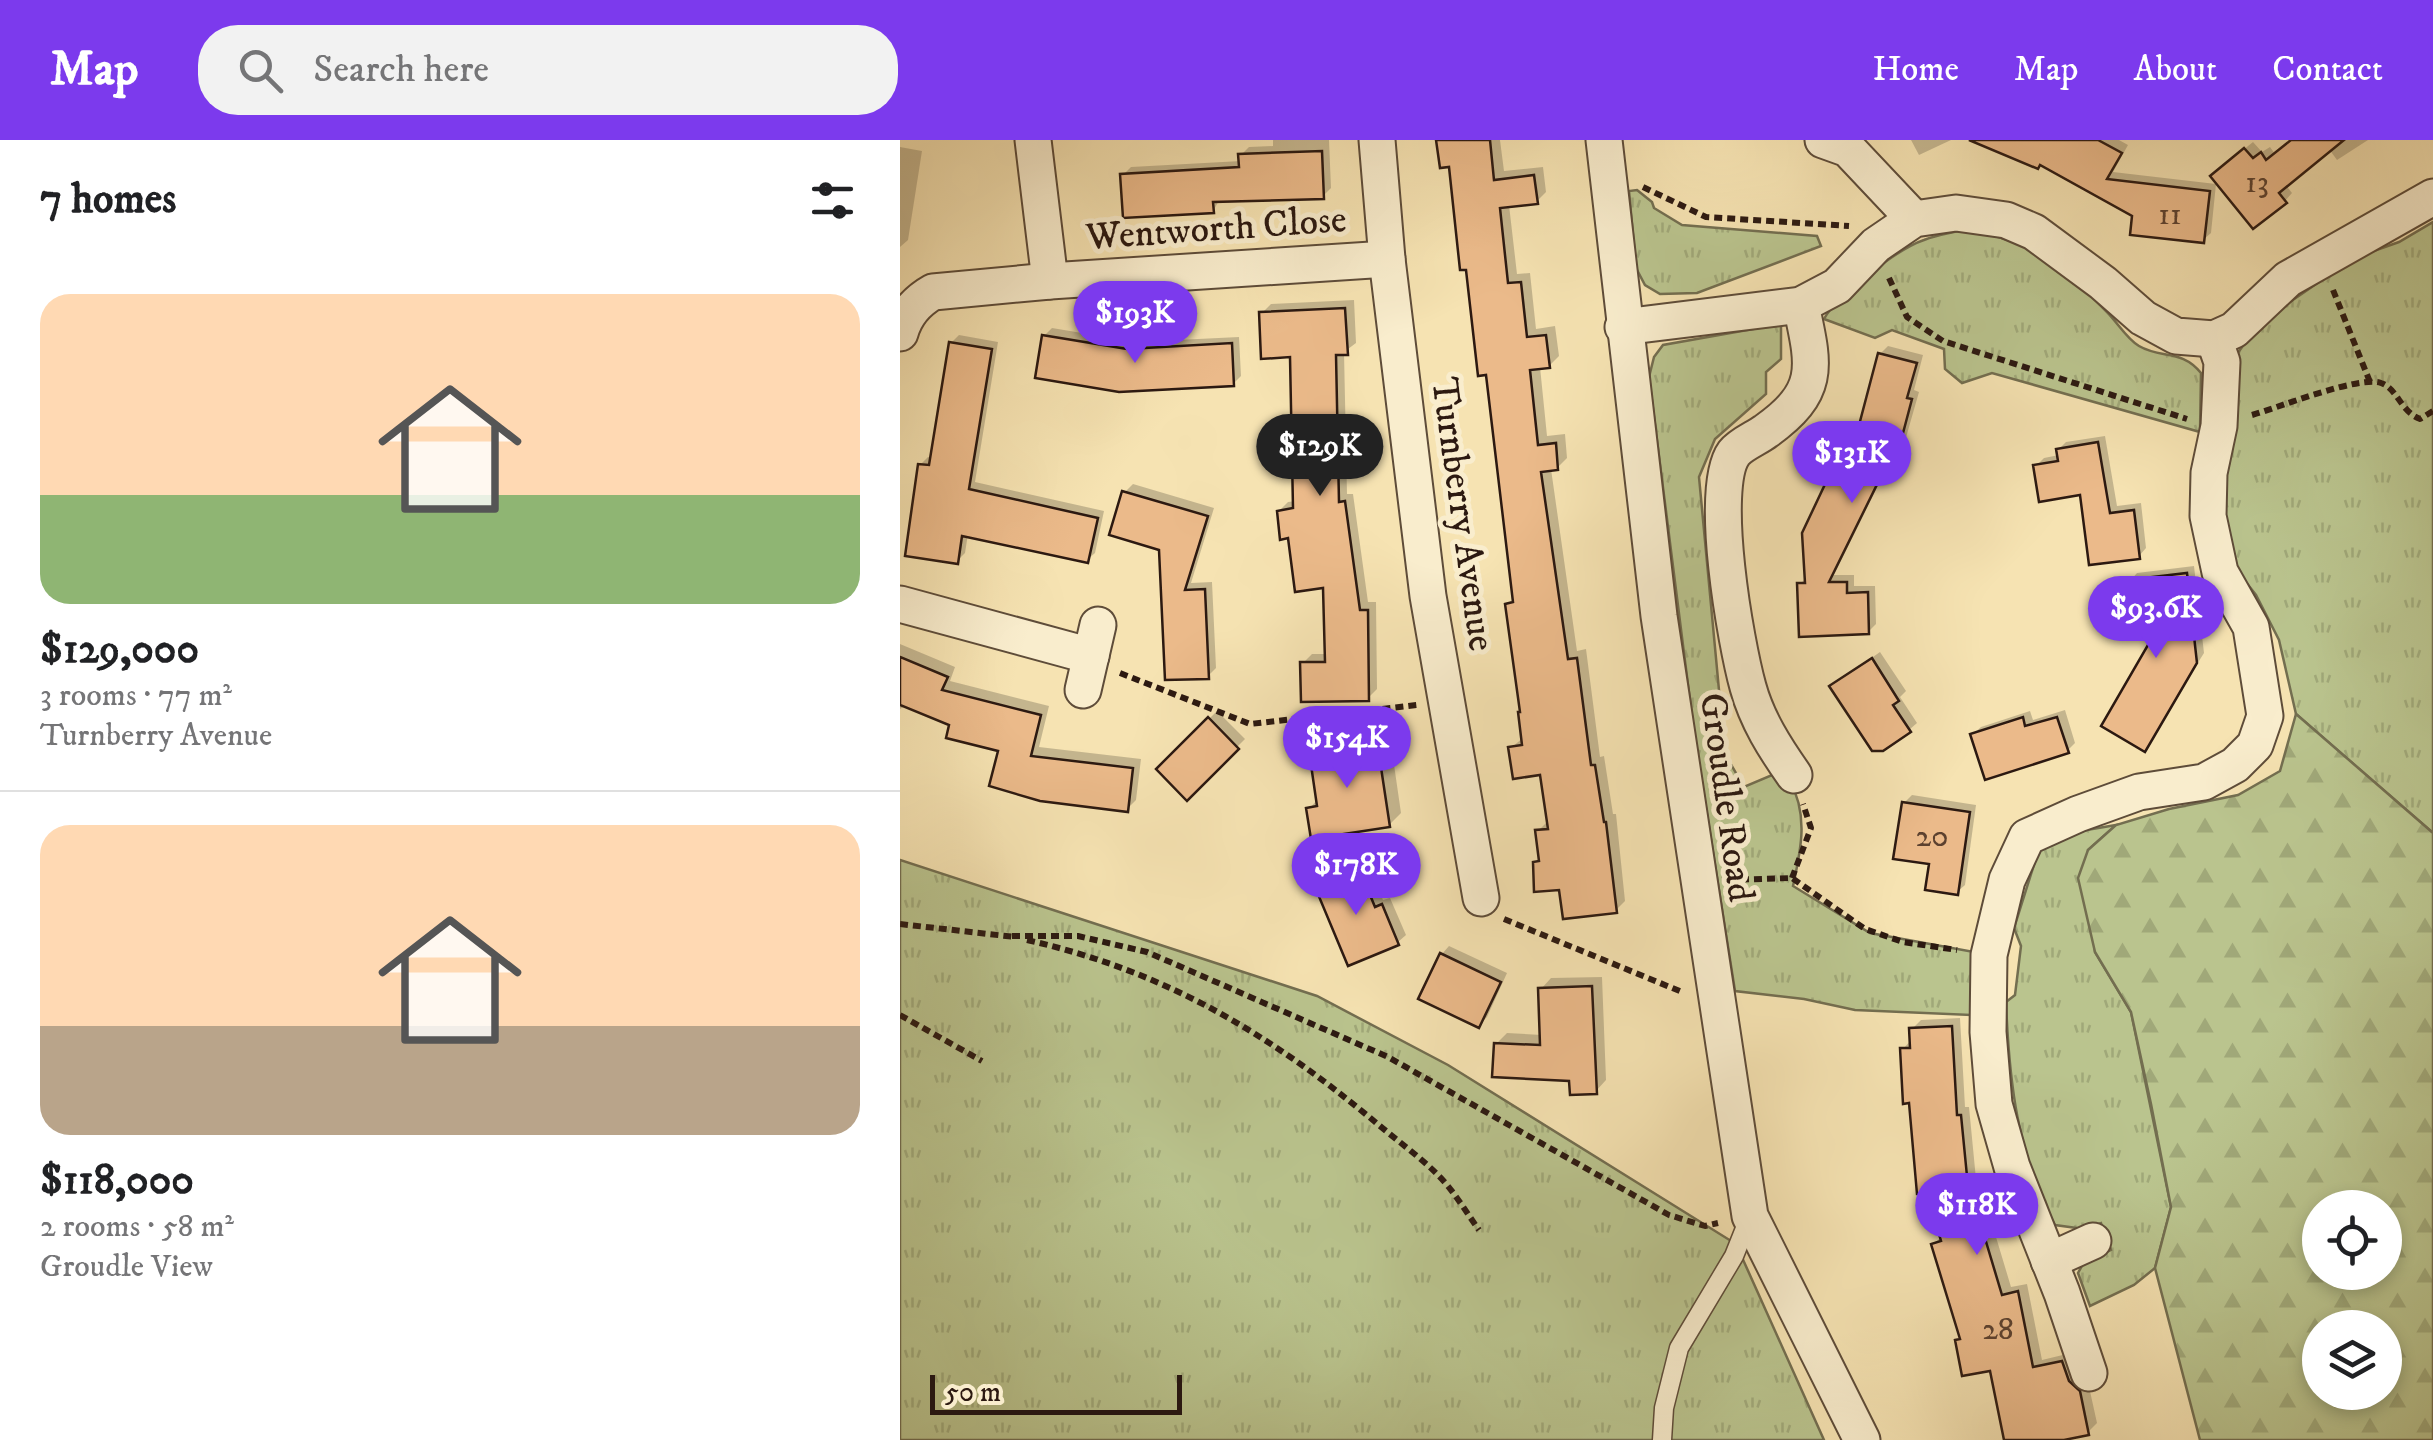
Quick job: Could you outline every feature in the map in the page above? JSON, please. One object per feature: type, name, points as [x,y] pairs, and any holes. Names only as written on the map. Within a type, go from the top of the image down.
[{"type":"street","name":"Wentworth Close","points":[[1033,140],[1050,280]]},
{"type":"street","name":"Turnberry Avenue","points":[[1377,140],[1387,259],[1428,596],[1481,898]]},
{"type":"street","name":"Groudle Road","points":[[1604,140],[1662,635],[1750,1216],[1862,1440]]},
{"type":"street","points":[[1823,140],[1848,150],[1914,220]]},
{"type":"street","points":[[1623,327],[1802,304],[1837,286],[1876,245],[1914,220],[1956,212],[2006,220],[2034,232],[2142,318],[2176,336],[2214,339],[2234,330],[2288,279],[2433,198]]},
{"type":"street","name":"Wentworth Close","points":[[900,333],[903,322],[920,300],[933,292],[1050,280],[1387,259]]},
{"type":"street","points":[[1794,775],[1768,738],[1748,688],[1728,586],[1721,503],[1734,454],[1800,404],[1813,363],[1802,304]]},
{"type":"street","points":[[2089,1372],[2012,1166],[1994,1104],[1988,1032],[1989,954],[2007,880],[2026,837],[2139,792],[2204,782],[2235,765],[2255,745],[2265,716],[2251,627],[2220,572],[2208,516],[2222,362],[2214,339]]},
{"type":"street","points":[[900,604],[1091,657]]},
{"type":"street","points":[[2049,1261],[2093,1241]]},
{"type":"lane","points":[[1662,1440],[1664,1408],[1679,1348],[1734,1256],[1750,1216]]},
{"type":"path","points":[[1634,182],[1706,217],[1862,226],[1876,245],[1907,317],[1942,341],[2172,414],[2219,426],[2349,384],[2370,382],[2391,390],[2408,414],[2420,419],[2433,411]]},
{"type":"path","points":[[2321,260],[2370,382]]},
{"type":"path","points":[[1091,657],[1109,669],[1250,724],[1448,702]]},
{"type":"path","points":[[1792,878],[1811,828],[1794,775]]},
{"type":"path","points":[[1697,881],[1792,878],[1865,928],[1903,942],[1989,954]]},
{"type":"path","points":[[1481,898],[1507,922],[1717,1005]]},
{"type":"path","points":[[900,924],[1012,936],[1078,936],[1147,952],[1388,1058],[1669,1216],[1704,1226],[1750,1216]]},
{"type":"path","points":[[1012,936],[1079,952],[1163,982],[1249,1028],[1342,1094],[1439,1176],[1479,1230]]},
{"type":"path","points":[[900,1014],[982,1061]]},
{"type":"green space","points":[[1637,190],[1654,208],[1682,225],[1817,236],[1821,246],[1697,293],[1660,294],[1645,285],[1636,268],[1629,191]]},
{"type":"green space","points":[[2433,222],[2433,833],[2296,714],[2279,640],[2256,595],[2234,567],[2220,502],[2229,464],[2237,354],[2250,336],[2287,304],[2354,258],[2399,242]]},
{"type":"green space","points":[[1963,230],[2026,247],[2059,268],[2135,343],[2194,365],[2201,373],[2200,432],[1992,373],[1962,383],[1945,369],[1944,349],[1892,330],[1875,338],[1824,319],[1854,286],[1900,252],[1929,238]]},
{"type":"green space","points":[[1781,324],[1781,359],[1766,372],[1766,394],[1715,439],[1699,477],[1725,754],[1744,787],[1772,775],[1789,779],[1801,819],[1801,845],[1793,886],[1870,933],[1974,952],[1971,1015],[1855,1010],[1735,991],[1694,732],[1649,377],[1654,357],[1663,345]]},
{"type":"green space","points":[[2296,714],[2433,833],[2433,1440],[2200,1440],[2155,1268],[2171,1207],[2151,1104],[2131,1012],[2095,952],[2078,878],[2088,850],[2116,825],[2238,795],[2280,771]]},
{"type":"green space","points":[[2116,825],[2088,850],[2095,952],[2131,1012],[2171,1207],[2155,1268],[2134,1285],[2090,1306],[2078,1273],[2083,1264],[2111,1250],[2101,1223],[2084,1229],[2055,1225],[2042,1198],[2017,1116],[2006,1002],[2015,995],[2021,946],[2014,928],[2038,852],[2063,834]]},
{"type":"green space","points":[[900,860],[1317,996],[1448,1065],[1736,1244],[1824,1440],[900,1440]]},
{"type":"building","points":[[1436,140],[1490,140],[1494,180],[1534,175],[1538,204],[1500,208],[1508,283],[1521,282],[1527,337],[1546,335],[1550,368],[1530,370],[1538,445],[1556,443],[1558,470],[1541,472],[1568,659],[1577,658],[1591,765],[1595,765],[1606,822],[1617,913],[1563,919],[1559,890],[1534,892],[1533,862],[1539,861],[1535,830],[1548,829],[1540,775],[1513,779],[1508,747],[1522,745],[1505,604],[1513,602],[1486,375],[1478,376],[1466,270],[1460,270],[1449,167],[1440,168]]},
{"type":"building","points":[[1969,140],[2098,140],[2122,153],[2107,179],[2210,191],[2204,243],[2130,235],[2132,216],[2040,165],[2038,169]]},
{"type":"building","points":[[2291,140],[2344,140],[2279,193],[2287,203],[2253,229],[2210,176],[2244,148],[2253,158],[2261,152],[2266,160]]},
{"type":"building","points":[[1322,151],[1324,199],[1213,202],[1214,213],[1123,218],[1120,174],[1239,167],[1238,154]]},
{"type":"building","points":[[1345,308],[1348,355],[1336,355],[1339,502],[1345,501],[1360,610],[1368,610],[1369,701],[1301,702],[1300,662],[1325,662],[1323,588],[1295,592],[1288,538],[1280,540],[1277,511],[1293,508],[1290,357],[1261,359],[1259,312]]},
{"type":"building","points":[[1042,335],[1127,349],[1232,343],[1234,386],[1119,392],[1035,378]]},
{"type":"building","points":[[949,342],[992,349],[969,489],[1098,518],[1088,563],[962,536],[958,564],[905,556],[918,464],[929,465]]},
{"type":"building","points":[[1878,353],[1917,363],[1907,398],[1912,399],[1898,452],[1894,450],[1829,582],[1847,582],[1847,593],[1868,592],[1869,634],[1799,637],[1797,583],[1805,583],[1802,533],[1836,461],[1848,467]]},
{"type":"building","points":[[2098,442],[2110,513],[2134,510],[2140,559],[2089,565],[2080,495],[2039,502],[2033,465],[2058,461],[2056,449]]},
{"type":"building","points":[[1122,491],[1208,516],[1185,590],[1205,589],[1209,679],[1165,680],[1159,550],[1109,535]]},
{"type":"building","points":[[2187,573],[2197,663],[2145,752],[2101,726],[2170,607],[2131,611],[2127,580]]},
{"type":"building","points":[[900,657],[948,677],[942,690],[1041,715],[1031,756],[1133,768],[1128,812],[1040,801],[989,786],[998,751],[946,738],[949,725],[900,705]]},
{"type":"building","points":[[1872,658],[1899,701],[1893,705],[1911,732],[1883,751],[1872,751],[1829,686]]},
{"type":"building","points":[[1208,717],[1239,749],[1187,801],[1156,769]]},
{"type":"building","points":[[2023,717],[2025,726],[2057,717],[2069,753],[1985,780],[1970,734]]},
{"type":"building","points":[[1377,741],[1390,827],[1311,839],[1306,808],[1317,806],[1309,751]]},
{"type":"building","points":[[1902,802],[1970,812],[1958,895],[1925,890],[1929,864],[1893,859]]},
{"type":"building","points":[[1359,868],[1375,907],[1382,904],[1399,945],[1348,966],[1315,887]]},
{"type":"building","points":[[1440,953],[1501,982],[1479,1028],[1418,999]]},
{"type":"building","points":[[1592,986],[1597,1094],[1570,1095],[1569,1081],[1492,1077],[1494,1043],[1540,1045],[1538,988]]},
{"type":"building","points":[[1952,1026],[1957,1115],[1961,1115],[1971,1217],[1978,1215],[2002,1295],[2018,1291],[2033,1367],[2062,1361],[2069,1381],[2080,1391],[2089,1435],[2064,1440],[2004,1440],[1990,1371],[1962,1376],[1955,1340],[1960,1339],[1931,1244],[1941,1241],[1927,1193],[1917,1194],[1909,1103],[1903,1104],[1900,1048],[1910,1048],[1909,1028]]}]
